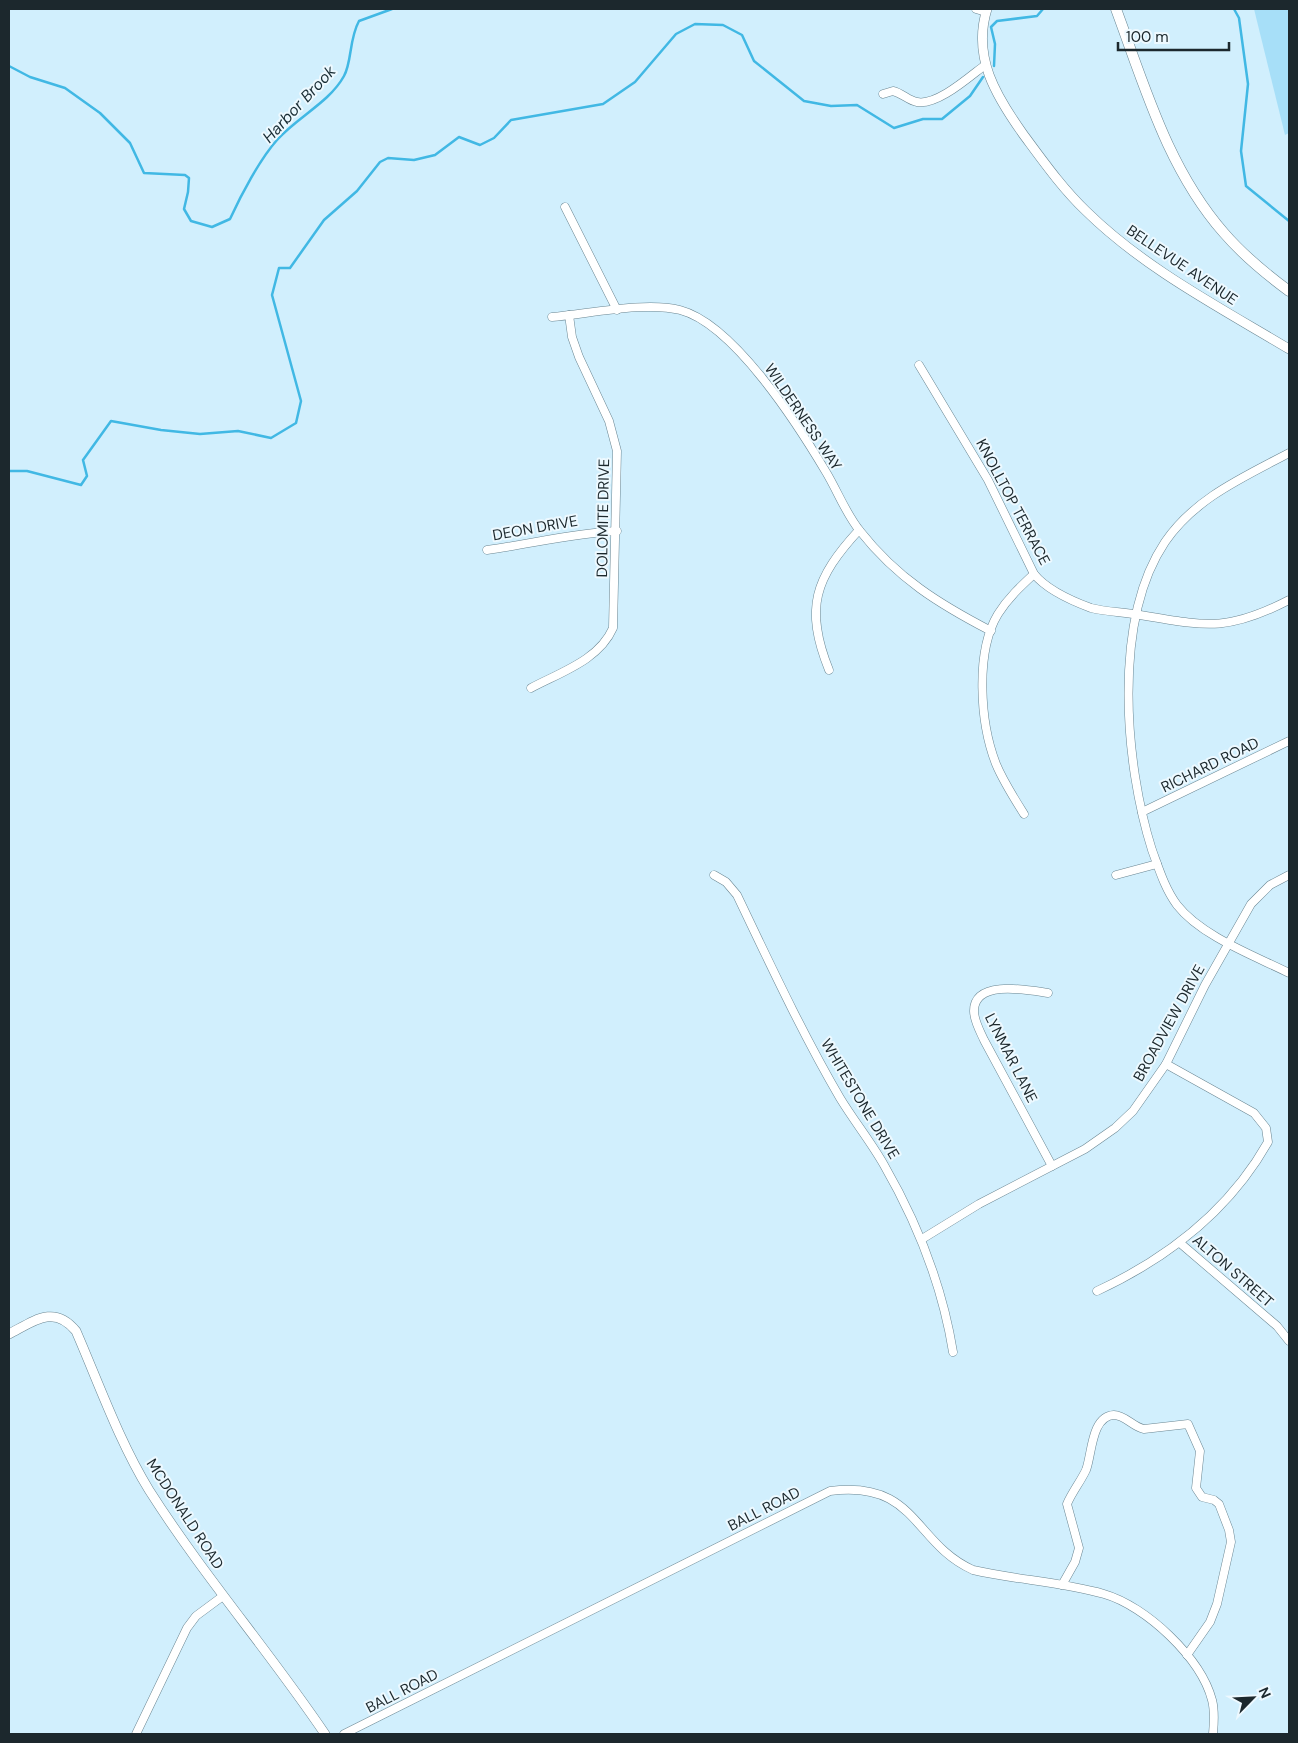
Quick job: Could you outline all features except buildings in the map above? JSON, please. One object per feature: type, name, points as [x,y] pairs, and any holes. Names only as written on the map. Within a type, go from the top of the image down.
[{"type":"main road","points":[[1116,9],[1164,138],[1194,193],[1231,240],[1263,272],[1289,291]]},
{"type":"street","points":[[976,9],[987,10]]},
{"type":"street","name":"BELLEVUE AVENUE","points":[[987,10],[982,43],[985,66],[1001,102],[1051,172],[1086,211],[1130,249],[1180,283],[1289,349]]},
{"type":"street","points":[[883,94],[892,92],[914,102],[930,101],[952,90],[985,66]]},
{"type":"street","points":[[565,207],[617,310]]},
{"type":"street","name":"WILDERNESS WAY","points":[[552,317],[617,310],[670,308],[699,317],[714,327],[758,374],[777,398],[810,446],[858,530],[913,586],[950,610],[991,631]]},
{"type":"street","name":"DOLOMITE DRIVE","points":[[531,688],[589,658],[609,636],[612,628],[615,599],[618,467],[615,438],[610,421],[579,357],[572,337],[569,316]]},
{"type":"street","name":"KNOLLTOP TERRACE","points":[[919,365],[983,472],[1034,574],[1046,585],[1076,603],[1104,611],[1198,625],[1225,624],[1253,618],[1289,600]]},
{"type":"street","points":[[1289,453],[1230,484],[1206,500],[1188,516],[1160,551],[1148,575],[1137,615],[1131,652],[1130,736],[1133,766],[1142,812],[1157,864],[1177,905],[1208,932],[1289,974]]},
{"type":"street","points":[[829,670],[816,634],[817,596],[830,565],[858,530]]},
{"type":"street","name":"DEON DRIVE","points":[[487,550],[521,546],[560,536],[617,531]]},
{"type":"street","points":[[1024,814],[996,763],[985,720],[984,664],[991,631],[1006,603],[1034,574]]},
{"type":"street","name":"RICHARD ROAD","points":[[1142,812],[1289,741]]},
{"type":"street","points":[[1116,876],[1157,864]]},
{"type":"street","name":"BROADVIEW DRIVE","points":[[922,1239],[979,1204],[1085,1149],[1115,1128],[1133,1111],[1166,1064],[1251,904],[1270,884],[1289,874]]},
{"type":"street","name":"WHITESTONE DRIVE","points":[[714,875],[726,882],[737,895],[800,1024],[841,1099],[884,1164],[922,1239],[948,1319],[953,1352]]},
{"type":"street","name":"LYNMAR LANE","points":[[1048,993],[1026,989],[991,990],[976,1000],[974,1014],[984,1040],[1052,1166]]},
{"type":"street","points":[[1097,1291],[1126,1277],[1180,1243],[1208,1218],[1264,1150],[1268,1142],[1263,1124],[1254,1113],[1166,1064]]},
{"type":"street","name":"ALTON STREET","points":[[1180,1243],[1276,1326],[1289,1341]]},
{"type":"street","name":"MCDONALD ROAD","points":[[9,1334],[48,1316],[62,1318],[70,1324],[76,1332],[121,1436],[149,1489],[223,1596],[325,1734]]},
{"type":"street","points":[[1062,1585],[1075,1562],[1079,1548],[1067,1504],[1086,1470],[1098,1427],[1104,1418],[1112,1415],[1121,1416],[1137,1428],[1144,1429],[1188,1424],[1200,1451],[1196,1488],[1202,1497],[1214,1500],[1219,1504],[1229,1530],[1230,1547],[1217,1604],[1210,1622],[1186,1655]]},
{"type":"street","name":"BALL ROAD","points":[[344,1734],[830,1491],[869,1491],[886,1496],[900,1505],[941,1546],[973,1570],[1106,1594],[1138,1610],[1161,1628],[1197,1669],[1212,1700],[1213,1734]]},
{"type":"street","points":[[136,1734],[187,1628],[196,1616],[223,1596]]},
{"type":"shaded area","points":[[1254,9],[1289,9],[1289,133],[1285,135]]},
{"type":"waterway","name":"Harbor Brook","points":[[9,66],[30,77],[65,88],[100,113],[130,143],[144,173],[185,175],[189,178],[184,209],[191,221],[212,227],[230,219],[245,188],[277,140],[338,86],[347,70],[354,35],[359,21],[392,9]]},
{"type":"waterway","points":[[994,66],[995,44],[991,27],[997,21],[1037,16],[1043,9]]},
{"type":"waterway","name":"Harbor Brook","points":[[1234,9],[1239,18],[1248,84],[1241,151],[1246,186],[1289,221]]},
{"type":"waterway","points":[[9,471],[27,471],[81,485],[87,476],[83,460],[111,421],[161,430],[200,434],[238,431],[271,438],[296,423],[301,401],[272,295],[279,268],[290,268],[324,220],[357,191],[380,162],[388,158],[414,160],[435,155],[459,137],[480,145],[494,138],[511,120],[603,104],[635,82],[676,34],[695,24],[723,25],[742,35],[754,61],[804,101],[831,106],[857,105],[894,128],[923,119],[942,119],[970,96],[983,77]]}]
